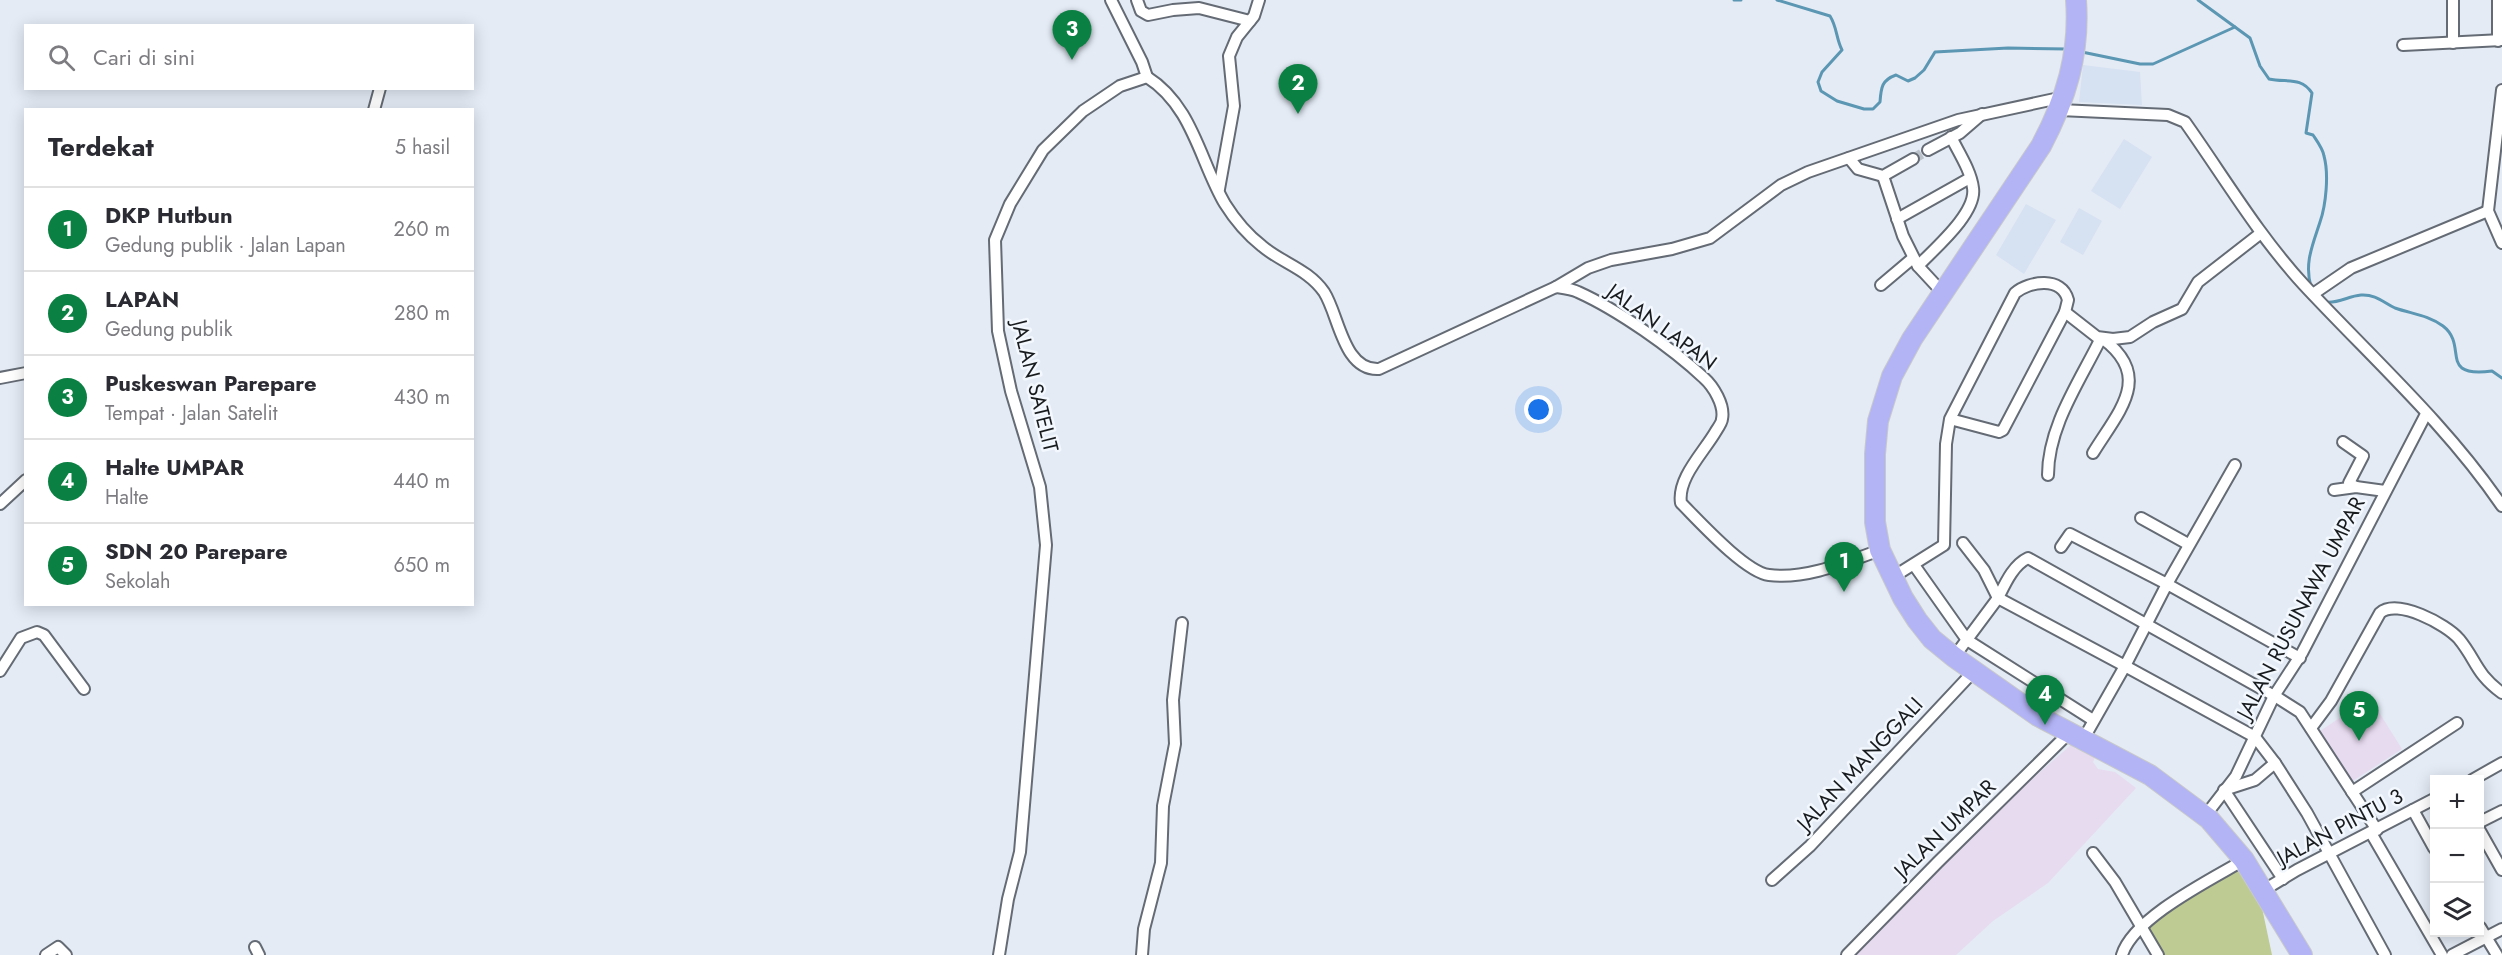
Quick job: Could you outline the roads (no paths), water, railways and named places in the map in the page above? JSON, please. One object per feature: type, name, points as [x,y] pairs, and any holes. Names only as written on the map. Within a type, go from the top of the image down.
[{"type":"highway","points":[[2076,0],[2075,52],[2062,104],[2041,146],[1912,339],[1892,376],[1878,421],[1875,454],[1875,513],[1880,550],[1917,620],[1932,639],[1973,672],[2038,716],[2150,775],[2205,816],[2244,860],[2302,955]]},
{"type":"street","points":[[1111,0],[1142,62],[1147,77],[1178,108],[1192,129],[1225,204],[1240,225],[1262,246],[1302,270],[1318,285],[1331,304],[1351,354],[1371,369],[1379,369],[1556,287],[1588,268],[1611,260],[1672,249],[1710,238],[1781,185],[1849,158],[1983,112],[2062,104],[2178,118],[2195,136],[2261,233],[2313,294],[2475,468],[2502,506]]},
{"type":"street","points":[[1137,0],[1141,11],[1148,15],[1199,8],[1250,21]]},
{"type":"street","points":[[1219,189],[1234,106],[1229,56],[1238,37],[1250,21],[1258,0]]},
{"type":"street","points":[[2453,0],[2453,43]]},
{"type":"street","points":[[2403,45],[2500,40],[2498,0]]},
{"type":"street","name":"JALAN SATELIT","points":[[999,955],[1008,899],[1020,852],[1046,545],[1040,487],[1011,391],[998,331],[995,240],[1010,204],[1043,150],[1083,111],[1120,86],[1147,77]]},
{"type":"street","points":[[375,108],[379,90]]},
{"type":"street","points":[[2502,90],[2488,211],[2502,243]]},
{"type":"street","points":[[1928,150],[1968,128],[1983,112]]},
{"type":"street","points":[[1881,285],[1915,262],[1967,212],[1974,195],[1970,178],[1952,137]]},
{"type":"street","points":[[1849,158],[1858,169],[1883,176],[1912,159]]},
{"type":"street","points":[[1883,176],[1897,219],[1915,262],[1943,293]]},
{"type":"street","points":[[1897,219],[1970,178]]},
{"type":"street","points":[[2313,294],[2351,268],[2488,211]]},
{"type":"street","points":[[2102,339],[2130,337],[2153,322],[2182,309],[2198,282],[2261,233]]},
{"type":"street","points":[[1893,577],[1938,552],[1946,541],[1944,496],[1946,444],[1950,419],[2015,293],[2028,284],[2049,283],[2066,294],[2065,312],[2003,430],[1999,432],[1950,419]]},
{"type":"street","name":"JALAN LAPAN","points":[[1556,287],[1575,290],[1597,301],[1656,341],[1705,379],[1718,397],[1722,419],[1706,450],[1683,482],[1679,494],[1681,503],[1744,563],[1768,576],[1818,572],[1880,550]]},
{"type":"street","points":[[2065,312],[2087,332],[2102,339],[2115,350],[2129,373],[2131,384],[2093,453]]},
{"type":"street","points":[[2048,475],[2048,454],[2054,434],[2102,339]]},
{"type":"street","points":[[0,378],[24,373]]},
{"type":"street","name":"JALAN RUSUNAWA UMPAR","points":[[2205,816],[2236,776],[2274,696],[2300,658],[2426,414]]},
{"type":"street","points":[[2343,442],[2363,456],[2349,483],[2356,488]]},
{"type":"street","name":"JALAN UMPAR","points":[[1855,952],[2093,720],[2125,666],[2188,544],[2235,465]]},
{"type":"street","points":[[0,504],[24,482]]},
{"type":"street","points":[[2334,490],[2356,488],[2385,491]]},
{"type":"street","points":[[2141,519],[2188,544]]},
{"type":"street","points":[[2061,547],[2070,534],[2167,584],[2300,658]]},
{"type":"street","points":[[1963,543],[1984,570],[1998,598],[2254,738],[2276,763],[2330,853],[2385,955]]},
{"type":"street","points":[[1954,657],[1998,598],[2020,562],[2028,558],[2299,711],[2352,792],[2442,955]]},
{"type":"street","points":[[1914,565],[1967,639],[2093,720]]},
{"type":"street","points":[[2311,728],[2331,700],[2380,613],[2392,607],[2404,608],[2450,631],[2459,639],[2481,676],[2502,693]]},
{"type":"street","points":[[1142,955],[1144,929],[1161,863],[1163,806],[1175,744],[1173,700],[1182,623]]},
{"type":"street","points":[[0,671],[21,638],[37,632],[44,635],[84,689]]},
{"type":"street","name":"JALAN MANGGALI","points":[[1772,880],[1810,846],[1973,672]]},
{"type":"street","points":[[2352,792],[2457,723]]},
{"type":"street","points":[[2276,763],[2254,780],[2224,790],[2283,879]]},
{"type":"street","points":[[2481,775],[2502,763]]},
{"type":"street","name":"JALAN PINTU 3","points":[[2264,890],[2430,801]]},
{"type":"street","points":[[2413,810],[2430,841]]},
{"type":"street","points":[[2484,820],[2502,811]]},
{"type":"street","points":[[2484,838],[2501,866]]},
{"type":"street","points":[[2093,853],[2115,882],[2158,955]]},
{"type":"street","points":[[2122,955],[2130,937],[2140,927],[2244,860]]},
{"type":"street","points":[[2452,955],[2502,929]]},
{"type":"street","points":[[2484,934],[2497,955]]},
{"type":"street","points":[[46,955],[58,947],[66,955]]},
{"type":"waterway","points":[[1734,0],[1741,0]]},
{"type":"waterway","points":[[1777,0],[1830,16],[1842,50],[1822,72],[1818,82],[1821,91],[1837,101],[1864,109],[1873,109],[1880,102],[1882,88],[1888,79],[1896,75],[1908,81],[1915,78],[1924,70],[1935,52],[2008,48],[2067,49]]},
{"type":"waterway","points":[[2198,0],[2250,38],[2260,66],[2269,79],[2298,82],[2312,93],[2306,133],[2313,135],[2322,151],[2326,163],[2327,180],[2324,207],[2309,262],[2311,287]]},
{"type":"waterway","points":[[2082,52],[2140,64],[2153,64],[2235,27]]},
{"type":"waterway","points":[[2325,302],[2366,295],[2375,297],[2395,308],[2432,319],[2450,334],[2459,365],[2465,370],[2475,372],[2492,371],[2502,378]]},
{"type":"tunnel","points":[[1913,159],[1928,150]]},
{"type":"place","name":"Puskeswan Parepare","points":[[1072,60]]},
{"type":"place","name":"LAPAN","points":[[1298,114]]},
{"type":"place","name":"DKP Hutbun","points":[[1844,592]]},
{"type":"place","name":"Halte UMPAR","points":[[2045,725]]},
{"type":"place","name":"SDN 20 Parepare","points":[[2359,741]]}]
